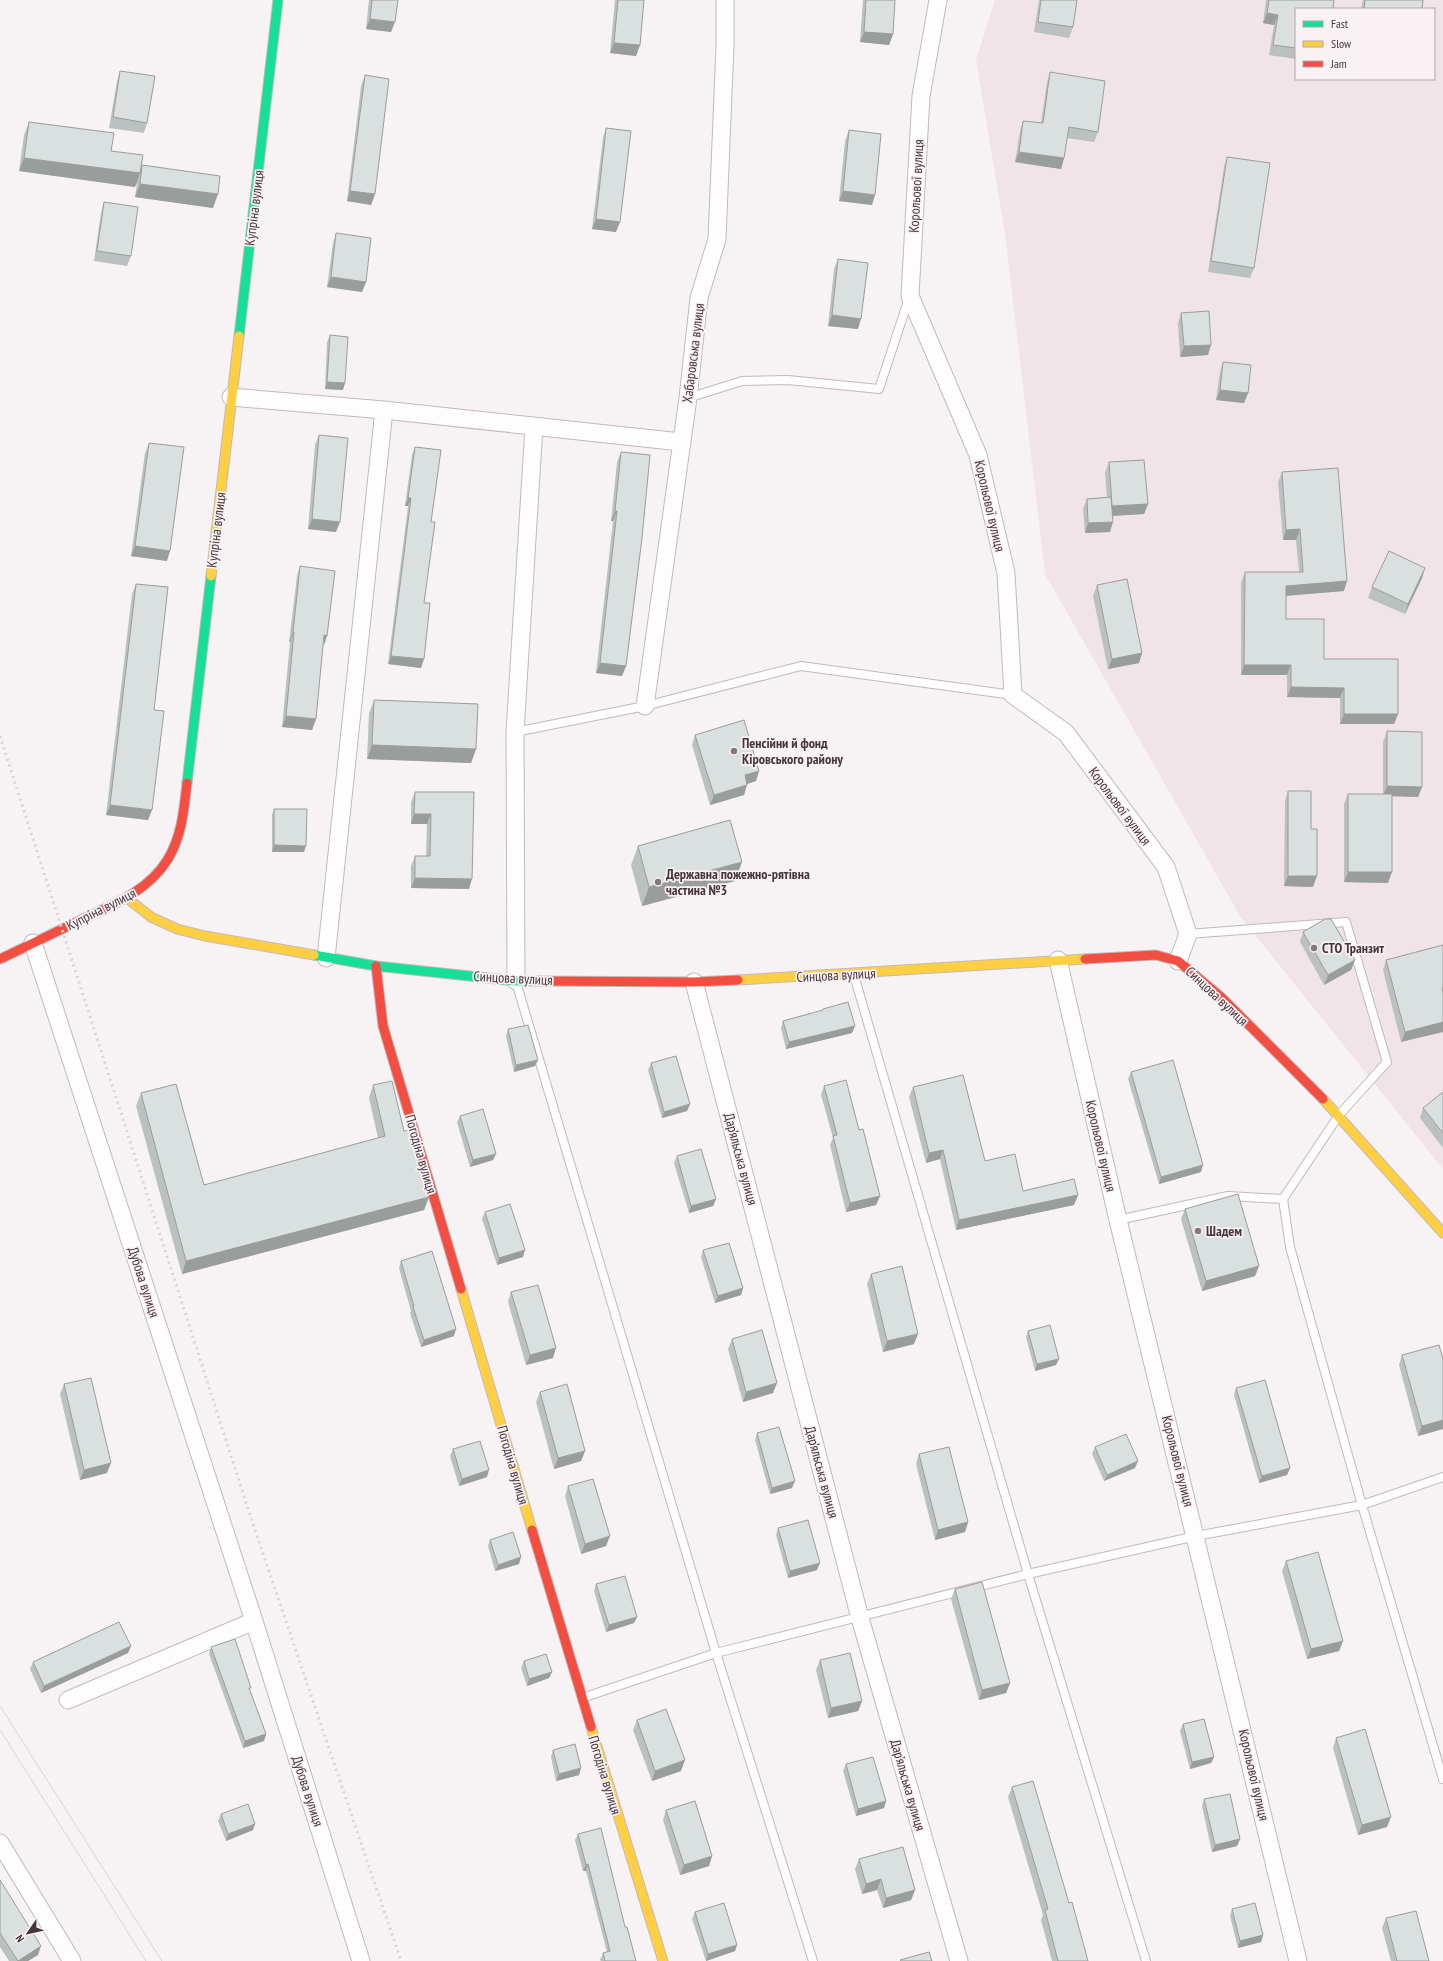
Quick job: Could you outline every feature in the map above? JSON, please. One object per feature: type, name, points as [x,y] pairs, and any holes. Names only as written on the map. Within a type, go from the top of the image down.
[{"type":"street","name":"Купріна вулиця","points":[[0,959],[127,898],[146,886],[162,869],[176,846],[182,825],[278,0]]},
{"type":"street","name":"Хабаровська вулиця","points":[[645,706],[688,398],[699,298],[717,240],[725,46],[725,0]]},
{"type":"street","name":"Корольової вулиця","points":[[938,0],[921,96],[910,296],[978,455],[1006,573],[1012,695],[1066,733],[1161,860],[1166,867],[1188,934]]},
{"type":"street","points":[[231,397],[384,410],[681,442]]},
{"type":"street","points":[[326,958],[384,410]]},
{"type":"street","points":[[516,981],[515,732],[534,426]]},
{"type":"street","name":"Синцова вулиця","points":[[127,898],[151,918],[177,929],[326,958],[376,966],[516,981],[694,982],[853,974],[1156,955],[1178,961],[1222,998],[1339,1115],[1443,1233]]},
{"type":"street","points":[[1178,961],[1188,934]]},
{"type":"street","name":"Дубова вулиця","points":[[33,943],[254,1621],[361,1961]]},
{"type":"street","name":"Корольової вулиця","points":[[1058,960],[1118,1220],[1196,1536],[1298,1961]]},
{"type":"street","name":"Погодіна вулиця","points":[[376,966],[383,1026],[582,1698],[663,1961]]},
{"type":"street","name":"Дар’яльська вулиця","points":[[694,982],[860,1618],[959,1961]]},
{"type":"street","points":[[68,1700],[254,1621]]},
{"type":"street","points":[[0,1843],[72,1961]]},
{"type":"lane","points":[[688,398],[742,381],[788,380],[879,389],[910,296]]},
{"type":"lane","points":[[515,732],[645,706],[802,666],[1012,695]]},
{"type":"lane","points":[[1188,934],[1346,922],[1387,1062],[1339,1115],[1283,1199],[1290,1247],[1362,1505],[1443,1779]]},
{"type":"lane","points":[[853,974],[1028,1574],[1146,1961]]},
{"type":"lane","points":[[516,981],[716,1653],[813,1961]]},
{"type":"lane","points":[[1118,1220],[1228,1196],[1283,1199]]},
{"type":"lane","points":[[582,1698],[716,1653],[860,1618],[1028,1574],[1196,1536],[1362,1505],[1443,1477]]},
{"type":"shaded area","points":[[995,0],[1443,0],[1443,1169],[1240,916],[1045,574],[1005,234],[976,60]]},
{"type":"building","points":[[372,0],[398,0],[395,22],[370,19]]},
{"type":"building","points":[[618,0],[644,0],[640,45],[614,43]]},
{"type":"building","points":[[866,0],[895,0],[893,34],[864,32]]},
{"type":"building","points":[[1041,0],[1077,0],[1073,27],[1038,22]]},
{"type":"building","points":[[1269,0],[1334,0],[1333,8],[1295,8],[1295,48],[1273,45],[1278,15],[1267,13]]},
{"type":"building","points":[[1365,0],[1423,0],[1422,8],[1364,8]]},
{"type":"building","points":[[120,71],[155,76],[147,123],[113,117]]},
{"type":"building","points":[[1050,72],[1105,81],[1098,132],[1069,127],[1064,158],[1019,152],[1023,121],[1043,123]]},
{"type":"building","points":[[365,75],[389,79],[375,194],[350,191]]},
{"type":"building","points":[[29,122],[114,133],[111,151],[143,155],[140,173],[24,158]]},
{"type":"building","points":[[606,128],[631,131],[620,222],[596,219]]},
{"type":"building","points":[[849,130],[881,134],[875,195],[843,191]]},
{"type":"building","points":[[1227,157],[1270,163],[1254,268],[1211,261]]},
{"type":"building","points":[[142,165],[220,176],[218,194],[140,184]]},
{"type":"building","points":[[104,202],[138,207],[131,256],[97,251]]},
{"type":"building","points":[[336,233],[371,238],[366,282],[331,277]]},
{"type":"building","points":[[838,259],[868,263],[861,319],[832,315]]},
{"type":"building","points":[[1209,311],[1211,345],[1184,346],[1181,313]]},
{"type":"building","points":[[330,335],[348,337],[345,383],[327,382]]},
{"type":"building","points":[[1223,362],[1251,365],[1248,393],[1220,390]]},
{"type":"building","points":[[319,435],[348,438],[340,522],[312,519]]},
{"type":"building","points":[[149,443],[184,447],[170,551],[135,546]]},
{"type":"building","points":[[415,447],[441,450],[431,522],[435,522],[424,603],[430,603],[424,659],[391,656],[411,498],[408,498]]},
{"type":"building","points":[[621,452],[650,455],[642,538],[626,666],[600,663],[617,511],[615,511]]},
{"type":"building","points":[[1144,460],[1148,504],[1112,506],[1109,462]]},
{"type":"building","points":[[1338,468],[1347,581],[1286,586],[1286,619],[1324,619],[1324,659],[1398,659],[1398,714],[1344,714],[1344,688],[1291,687],[1291,665],[1244,665],[1245,572],[1303,572],[1300,529],[1286,530],[1282,472]]},
{"type":"building","points":[[1111,497],[1113,522],[1088,523],[1087,499]]},
{"type":"building","points":[[1389,551],[1425,568],[1408,604],[1372,587]]},
{"type":"building","points":[[300,566],[335,571],[327,636],[324,635],[316,719],[286,716]]},
{"type":"building","points":[[1127,579],[1142,653],[1112,659],[1097,585]]},
{"type":"building","points":[[136,584],[168,587],[154,710],[164,711],[152,810],[110,805]]},
{"type":"building","points":[[374,700],[478,704],[476,749],[372,745]]},
{"type":"building","points":[[744,720],[759,771],[745,775],[747,785],[714,795],[695,735]]},
{"type":"building","points":[[1387,731],[1422,732],[1422,787],[1387,786]]},
{"type":"building","points":[[1288,791],[1311,791],[1311,829],[1317,829],[1317,876],[1288,876]]},
{"type":"building","points":[[415,792],[474,792],[472,879],[415,878],[415,856],[430,856],[431,814],[414,814]]},
{"type":"building","points":[[1348,794],[1392,794],[1392,872],[1348,872]]},
{"type":"building","points":[[274,809],[307,809],[306,846],[274,845]]},
{"type":"building","points":[[730,820],[742,862],[649,887],[638,846]]},
{"type":"building","points":[[1325,919],[1331,919],[1355,960],[1328,975],[1303,932]]},
{"type":"building","points":[[1443,945],[1443,1022],[1405,1032],[1386,960]]},
{"type":"building","points":[[848,1002],[855,1026],[789,1042],[783,1021]]},
{"type":"building","points":[[528,1025],[538,1060],[516,1065],[508,1029]]},
{"type":"building","points":[[676,1056],[690,1104],[664,1112],[651,1063]]},
{"type":"building","points":[[1173,1060],[1203,1165],[1161,1177],[1131,1072]]},
{"type":"building","points":[[963,1075],[985,1161],[1015,1154],[1023,1191],[1074,1179],[1078,1195],[959,1220],[943,1150],[929,1153],[913,1087]]},
{"type":"building","points":[[846,1080],[859,1130],[863,1129],[880,1196],[850,1203],[833,1136],[837,1135],[824,1086]]},
{"type":"building","points":[[392,1081],[404,1131],[409,1130],[429,1197],[186,1261],[141,1093],[176,1084],[204,1185],[385,1136],[373,1085]]},
{"type":"building","points":[[1443,1092],[1443,1133],[1423,1108]]},
{"type":"building","points":[[483,1109],[496,1154],[473,1160],[460,1116]]},
{"type":"building","points":[[701,1149],[716,1199],[691,1206],[677,1156]]},
{"type":"building","points":[[1238,1194],[1259,1266],[1206,1281],[1185,1209]]},
{"type":"building","points":[[510,1204],[525,1250],[499,1258],[485,1212]]},
{"type":"building","points":[[729,1243],[743,1288],[718,1296],[703,1250]]},
{"type":"building","points":[[432,1251],[456,1329],[424,1340],[413,1307],[414,1306],[401,1261]]},
{"type":"building","points":[[902,1266],[918,1334],[887,1341],[871,1274]]},
{"type":"building","points":[[538,1285],[556,1348],[530,1355],[511,1292]]},
{"type":"building","points":[[1050,1325],[1059,1359],[1037,1364],[1028,1331]]},
{"type":"building","points":[[762,1330],[777,1383],[746,1392],[732,1339]]},
{"type":"building","points":[[1439,1345],[1443,1359],[1443,1420],[1422,1426],[1402,1355]]},
{"type":"building","points":[[91,1378],[111,1463],[84,1470],[64,1384]]},
{"type":"building","points":[[1265,1380],[1290,1468],[1262,1476],[1236,1388]]},
{"type":"building","points":[[567,1384],[585,1451],[558,1458],[540,1392]]},
{"type":"building","points":[[779,1427],[795,1481],[772,1488],[757,1433]]},
{"type":"building","points":[[1126,1434],[1138,1461],[1107,1475],[1095,1447]]},
{"type":"building","points":[[480,1441],[489,1470],[462,1479],[453,1449]]},
{"type":"building","points":[[949,1447],[968,1522],[938,1530],[919,1454]]},
{"type":"building","points":[[593,1479],[610,1536],[585,1544],[568,1486]]},
{"type":"building","points":[[808,1520],[820,1563],[790,1571],[778,1528]]},
{"type":"building","points":[[513,1532],[521,1557],[498,1565],[490,1540]]},
{"type":"building","points":[[1318,1552],[1343,1641],[1311,1649],[1286,1561]]},
{"type":"building","points":[[625,1576],[637,1617],[609,1625],[596,1584]]},
{"type":"building","points":[[982,1582],[1010,1683],[982,1690],[955,1589]]},
{"type":"building","points":[[119,1622],[131,1646],[44,1686],[33,1662]]},
{"type":"building","points":[[235,1639],[251,1688],[249,1688],[266,1734],[245,1741],[211,1647]]},
{"type":"building","points":[[850,1653],[862,1701],[831,1708],[820,1660]]},
{"type":"building","points":[[546,1654],[552,1672],[529,1679],[524,1661]]},
{"type":"building","points":[[666,1709],[685,1760],[655,1771],[637,1720]]},
{"type":"building","points":[[1204,1719],[1214,1757],[1192,1762],[1183,1724]]},
{"type":"building","points":[[1365,1729],[1391,1817],[1362,1825],[1336,1738]]},
{"type":"building","points":[[575,1744],[581,1768],[559,1774],[553,1750]]},
{"type":"building","points":[[873,1757],[886,1801],[858,1809],[846,1764]]},
{"type":"building","points":[[1033,1781],[1069,1903],[1072,1902],[1088,1961],[1058,1961],[1045,1910],[1048,1909],[1012,1787]]},
{"type":"building","points":[[1230,1794],[1240,1839],[1215,1845],[1204,1799]]},
{"type":"building","points":[[695,1801],[712,1856],[684,1865],[666,1810]]},
{"type":"building","points":[[248,1804],[255,1824],[228,1834],[221,1814]]},
{"type":"building","points":[[601,1828],[625,1927],[627,1927],[636,1961],[605,1961],[603,1953],[610,1951],[588,1864],[586,1865],[578,1834]]},
{"type":"building","points":[[903,1847],[915,1890],[886,1898],[881,1879],[866,1884],[859,1859]]},
{"type":"building","points":[[0,1880],[41,1946],[18,1961],[0,1933]]},
{"type":"building","points":[[724,1903],[737,1945],[708,1954],[695,1912]]},
{"type":"building","points":[[1255,1903],[1263,1935],[1240,1941],[1232,1909]]},
{"type":"building","points":[[1416,1911],[1429,1961],[1397,1961],[1386,1918]]},
{"type":"building","points":[[929,1952],[932,1961],[900,1960]]},
{"type":"tram line","points":[[0,1706],[162,1961]]},
{"type":"tram line","points":[[0,1730],[146,1961]]},
{"type":"railway","points":[[0,736],[250,1515],[401,1961]]},
{"type":"traffic: fast","points":[[239,336],[278,0]]},
{"type":"traffic: fast","points":[[187,783],[211,576]]},
{"type":"traffic: fast","points":[[314,955],[376,966],[516,981],[540,981]]},
{"type":"traffic: slow","points":[[211,576],[239,336]]},
{"type":"traffic: slow","points":[[127,898],[151,917],[177,929],[205,936],[314,955]]},
{"type":"traffic: slow","points":[[738,980],[1085,959]]},
{"type":"traffic: slow","points":[[1323,1099],[1443,1233]]},
{"type":"traffic: slow","points":[[461,1289],[532,1530]]},
{"type":"traffic: slow","points":[[591,1727],[663,1961]]},
{"type":"traffic: jam","points":[[0,959],[115,904],[150,881],[160,871],[173,850],[182,822],[187,783]]},
{"type":"traffic: jam","points":[[1085,959],[1156,955],[1178,961],[1222,998],[1323,1099]]},
{"type":"traffic: jam","points":[[376,966],[383,1026],[461,1289]]},
{"type":"traffic: jam","points":[[540,981],[694,982],[738,980]]},
{"type":"traffic: jam","points":[[532,1530],[591,1727]]},
{"type":"place","name":"Пенсійни й фонд Кіровського району","points":[[734,751]]},
{"type":"place","name":"Державна пожежно-рятівна частина №3","points":[[658,882]]},
{"type":"place","name":"СТО Транзит","points":[[1314,948]]},
{"type":"place","name":"Шадем","points":[[1198,1231]]}]
